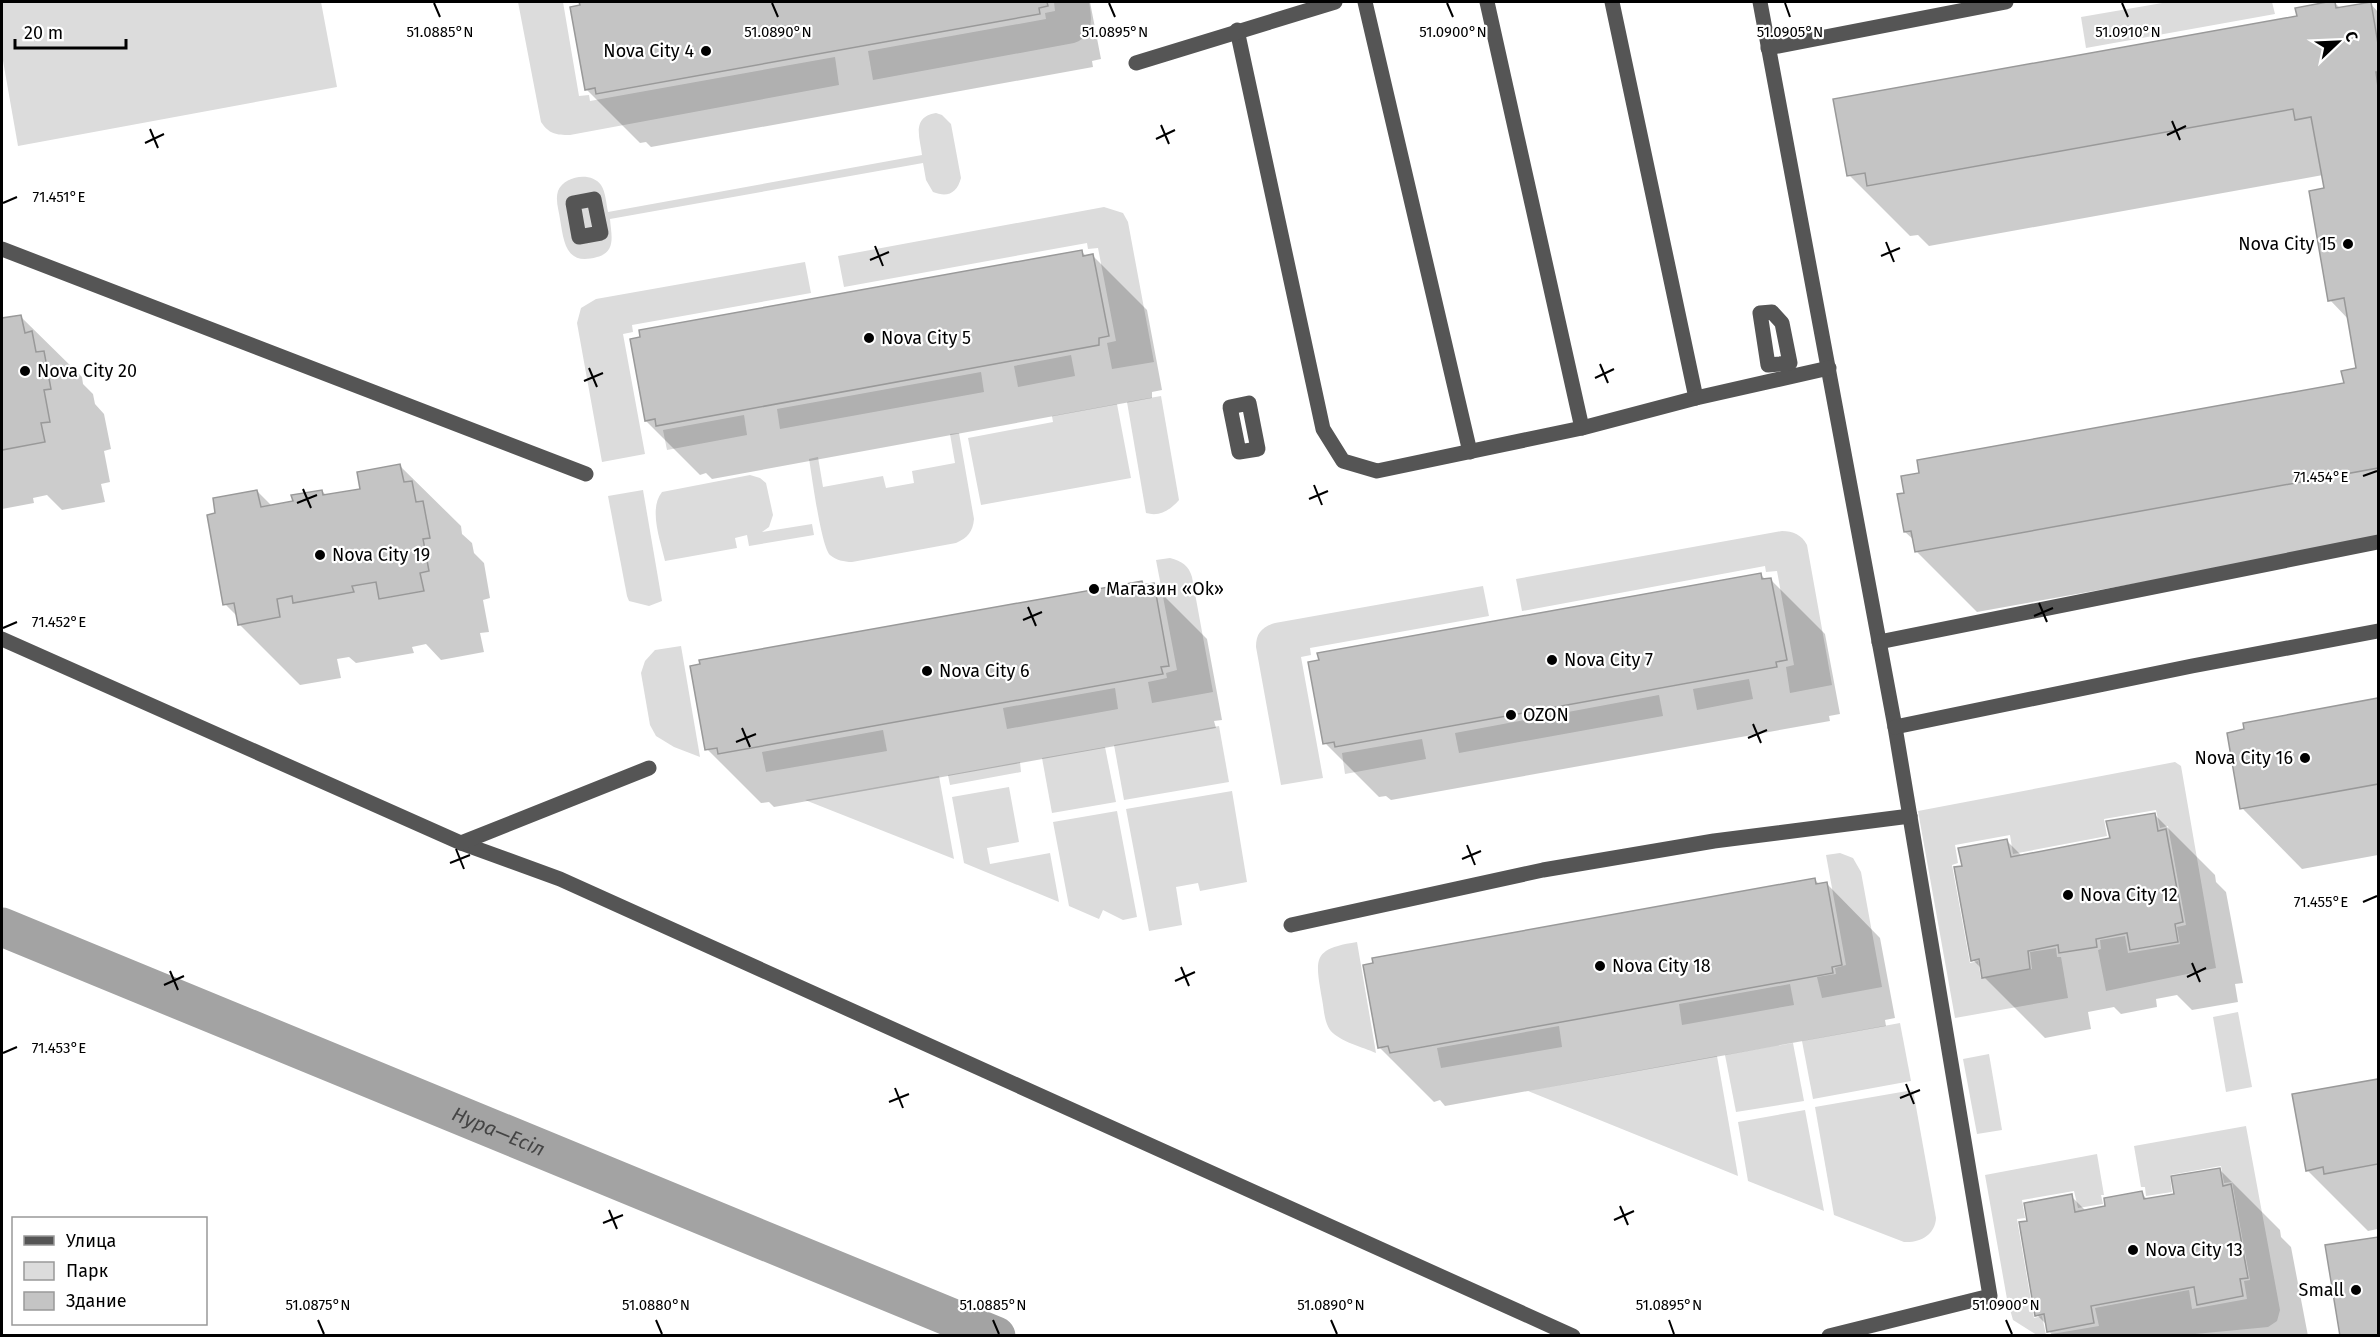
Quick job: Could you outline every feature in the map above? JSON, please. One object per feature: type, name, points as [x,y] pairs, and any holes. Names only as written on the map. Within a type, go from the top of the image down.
[{"type":"street","points":[[1136,63],[1237,30],[1335,2]]},
{"type":"street","points":[[1365,2],[1470,452]]},
{"type":"street","points":[[1487,2],[1582,428]]},
{"type":"street","points":[[1612,2],[1696,398]]},
{"type":"street","points":[[1760,2],[1895,727],[1990,1296],[1829,1335]]},
{"type":"street","points":[[1768,48],[2006,2]]},
{"type":"street","points":[[1237,30],[1323,429],[1343,461],[1377,471],[1582,428],[1696,398],[1829,368]]},
{"type":"street","points":[[2,249],[586,474]]},
{"type":"street","points":[[1879,642],[2379,542]]},
{"type":"street","points":[[1895,727],[2192,666],[2379,631]]},
{"type":"street","points":[[2,639],[461,843],[560,879],[1573,1335]]},
{"type":"street","points":[[461,843],[649,768]]},
{"type":"street","points":[[1291,925],[1543,870],[1714,841],[1910,816]]},
{"type":"green space","points":[[2,2],[321,2],[337,87],[18,146],[2,55]]},
{"type":"green space","points":[[518,2],[563,2],[579,96],[589,95],[590,101],[835,57],[839,85],[570,135],[557,134],[547,129],[541,122]]},
{"type":"green space","points":[[1054,2],[1089,2],[1090,26],[1081,40],[873,80],[868,51],[1046,19],[1045,13],[1055,11]]},
{"type":"green space","points":[[2168,2],[2272,2],[2275,14],[2086,48],[2081,17]]},
{"type":"green space","points":[[936,113],[942,115],[951,124],[961,178],[951,193],[933,192],[926,180],[923,163],[610,219],[612,236],[610,247],[603,255],[597,257],[579,258],[568,250],[565,244],[557,194],[561,186],[572,179],[585,177],[597,181],[604,191],[608,212],[922,155],[920,124],[928,115]]},
{"type":"green space","points":[[1104,207],[1123,213],[1128,222],[1154,362],[1112,369],[1107,343],[1116,341],[1098,248],[1088,249],[1087,243],[844,287],[838,256]]},
{"type":"green space","points":[[805,262],[811,293],[632,325],[633,332],[623,334],[645,454],[602,462],[577,323],[581,308],[596,299]]},
{"type":"green space","points":[[1071,355],[1075,376],[1018,387],[1014,366]]},
{"type":"green space","points":[[981,372],[984,392],[780,429],[777,409]]},
{"type":"green space","points":[[1161,396],[1179,500],[1164,512],[1151,514],[1146,513],[1127,402]]},
{"type":"green space","points":[[1117,404],[1131,478],[981,505],[968,438],[1053,422],[1052,416]]},
{"type":"green space","points":[[744,415],[747,435],[667,450],[663,430]]},
{"type":"green space","points":[[959,433],[974,519],[971,531],[966,537],[956,543],[852,562],[830,555],[823,539],[809,459],[818,457],[823,487],[883,476],[886,488],[914,483],[912,471],[955,463],[950,434]]},
{"type":"green space","points":[[750,475],[766,483],[773,515],[769,527],[762,532],[812,524],[814,535],[749,546],[747,535],[735,538],[737,548],[665,561],[656,516],[658,499],[662,492]]},
{"type":"green space","points":[[643,490],[662,601],[649,606],[629,601],[627,596],[608,496]]},
{"type":"green space","points":[[1782,531],[1797,534],[1807,545],[1832,685],[1790,693],[1786,667],[1794,665],[1777,571],[1766,572],[1765,566],[1522,611],[1516,579]]},
{"type":"green space","points":[[1170,558],[1184,564],[1192,577],[1213,692],[1152,703],[1148,682],[1167,678],[1166,673],[1177,670],[1156,560]]},
{"type":"green space","points":[[1483,586],[1489,616],[1310,648],[1311,655],[1301,657],[1323,778],[1281,785],[1256,647],[1261,631],[1275,623]]},
{"type":"green space","points":[[681,646],[700,757],[674,747],[656,736],[650,725],[641,673],[645,661],[655,650]]},
{"type":"green space","points":[[1749,679],[1753,699],[1697,710],[1693,689]]},
{"type":"green space","points":[[1115,688],[1118,709],[1007,729],[1003,708]]},
{"type":"green space","points":[[1659,695],[1663,716],[1459,753],[1455,733]]},
{"type":"green space","points":[[1219,726],[1229,782],[1124,800],[1114,745]]},
{"type":"green space","points":[[883,730],[887,751],[766,772],[762,752]]},
{"type":"green space","points":[[1422,739],[1426,759],[1345,774],[1342,753]]},
{"type":"green space","points":[[1105,747],[1116,802],[1052,813],[1042,758]]},
{"type":"green space","points":[[1020,762],[1021,772],[950,785],[948,775]]},
{"type":"green space","points":[[2175,762],[2181,766],[2216,968],[2106,991],[2098,950],[2101,949],[2100,940],[2125,936],[2128,953],[2180,944],[2177,927],[2186,925],[2168,826],[2160,828],[2156,810],[2104,819],[2107,836],[2013,854],[2010,835],[1955,845],[1958,863],[1952,865],[1970,963],[1978,961],[1981,978],[2032,969],[2030,952],[2056,948],[2057,957],[2061,957],[2068,998],[1955,1018],[1918,811]]},
{"type":"green space","points":[[939,776],[954,859],[805,800]]},
{"type":"green space","points":[[1009,787],[1019,842],[987,848],[990,864],[1050,853],[1059,902],[964,863],[952,797]]},
{"type":"green space","points":[[1232,791],[1247,882],[1200,891],[1198,883],[1176,887],[1182,925],[1149,931],[1126,809]]},
{"type":"green space","points":[[1117,811],[1137,917],[1123,920],[1103,910],[1099,919],[1069,906],[1053,822]]},
{"type":"green space","points":[[1840,853],[1853,858],[1861,872],[1882,987],[1822,998],[1817,977],[1836,974],[1835,968],[1846,965],[1826,855]]},
{"type":"green space","points":[[1357,942],[1376,1053],[1334,1034],[1324,1015],[1318,974],[1320,958],[1324,952],[1332,948]]},
{"type":"green space","points":[[1790,984],[1794,1005],[1682,1025],[1679,1004]]},
{"type":"green space","points":[[2238,1012],[2252,1087],[2226,1092],[2213,1017]]},
{"type":"green space","points":[[1900,1023],[1911,1081],[1813,1099],[1802,1041]]},
{"type":"green space","points":[[1559,1026],[1562,1047],[1441,1068],[1437,1048]]},
{"type":"green space","points":[[1793,1043],[1804,1101],[1736,1112],[1725,1055]]},
{"type":"green space","points":[[1989,1054],[2002,1130],[1977,1134],[1963,1059]]},
{"type":"green space","points":[[1717,1056],[1738,1176],[1528,1091]]},
{"type":"green space","points":[[1913,1090],[1936,1218],[1933,1229],[1926,1237],[1904,1242],[1834,1215],[1815,1107]]},
{"type":"green space","points":[[1805,1110],[1824,1211],[1748,1181],[1738,1122]]},
{"type":"green space","points":[[2246,1126],[2280,1310],[2277,1321],[2268,1327],[2174,1336],[2037,1335],[2013,1320],[2007,1299],[1985,1175],[2097,1154],[2104,1195],[2101,1195],[2103,1204],[2078,1208],[2074,1191],[2022,1200],[2025,1218],[2017,1219],[2034,1318],[2042,1316],[2046,1335],[2099,1326],[2095,1308],[2189,1290],[2192,1309],[2247,1299],[2244,1281],[2250,1280],[2232,1182],[2224,1183],[2221,1166],[2170,1175],[2172,1192],[2146,1196],[2145,1187],[2141,1187],[2134,1146]]},
{"type":"building","name":"Nova City 4","points":[[579,2],[1047,2],[1048,6],[1039,8],[1040,14],[596,94],[595,88],[585,90],[570,7],[580,5]]},
{"type":"building","name":"Nova City 15","points":[[2335,2],[2336,8],[2371,2],[2378,44],[2378,72],[2376,72],[2378,87],[2378,468],[1915,552],[1911,531],[1904,532],[1897,494],[1904,493],[1901,476],[1919,473],[1917,460],[2344,383],[2341,371],[2356,368],[2344,298],[2328,301],[2309,191],[2324,188],[2311,117],[2295,120],[2293,109],[1867,186],[1865,173],[1847,176],[1833,99],[2297,16],[2295,8]]},
{"type":"building","name":"Nova City 5","points":[[1082,250],[1083,256],[1093,254],[1109,336],[1099,338],[1099,345],[656,426],[655,419],[645,421],[630,339],[640,337],[639,330]]},
{"type":"building","name":"Nova City 20","points":[[21,315],[25,333],[32,331],[36,352],[44,351],[51,389],[44,390],[50,422],[41,423],[45,442],[2,450],[2,318]]},
{"type":"building","name":"Nova City 19","points":[[400,464],[404,482],[412,481],[416,502],[423,501],[430,538],[423,539],[429,571],[420,573],[424,591],[379,599],[376,582],[352,586],[354,592],[293,603],[292,596],[277,599],[280,617],[238,625],[234,603],[223,605],[207,515],[215,513],[213,498],[257,490],[261,507],[293,501],[291,495],[322,490],[323,495],[360,489],[357,472]]},
{"type":"building","name":"Nova City 7","points":[[1761,573],[1762,579],[1771,578],[1787,660],[1776,662],[1777,667],[1335,747],[1334,742],[1323,744],[1308,662],[1319,660],[1317,653]]},
{"type":"building","name":"Nova City 6","points":[[1142,581],[1143,585],[1154,583],[1169,666],[1161,667],[1163,674],[718,754],[717,748],[705,750],[690,666],[700,664],[699,660]]},
{"type":"building","name":"Nova City 16","points":[[2378,698],[2378,784],[2240,809],[2227,733],[2244,729],[2243,723]]},
{"type":"building","name":"Nova City 12","points":[[2155,813],[2158,831],[2166,829],[2183,922],[2175,924],[2178,942],[2130,950],[2127,933],[2096,939],[2097,947],[2059,953],[2058,945],[2028,951],[2030,969],[1982,978],[1979,959],[1971,961],[1954,867],[1962,866],[1958,848],[2007,839],[2011,857],[2110,838],[2106,821]]},
{"type":"building","name":"Nova City 18","points":[[1815,878],[1816,884],[1827,882],[1842,965],[1832,967],[1833,973],[1390,1053],[1388,1046],[1378,1048],[1363,965],[1373,963],[1372,958]]},
{"type":"building","points":[[2378,1079],[2378,1164],[2324,1174],[2323,1167],[2306,1171],[2292,1094]]},
{"type":"building","name":"Nova City 13","points":[[2220,1168],[2223,1186],[2231,1184],[2248,1278],[2240,1279],[2243,1296],[2197,1305],[2194,1287],[2091,1306],[2094,1323],[2047,1332],[2044,1314],[2035,1316],[2019,1222],[2027,1221],[2024,1203],[2072,1194],[2075,1212],[2105,1206],[2104,1198],[2142,1191],[2144,1199],[2174,1194],[2171,1176]]},
{"type":"building","name":"Small","points":[[2378,1237],[2378,1336],[2340,1336],[2325,1245]]},
{"type":"waterway","name":"Нура—Есіл","points":[[2,927],[996,1336]]},
{"type":"place","name":"Nova City 4","points":[[706,51]]},
{"type":"place","name":"Nova City 15","points":[[2348,244]]},
{"type":"place","name":"Nova City 5","points":[[869,338]]},
{"type":"place","name":"Nova City 20","points":[[25,371]]},
{"type":"place","name":"Nova City 19","points":[[320,555]]},
{"type":"place","name":"Магазин «Ok»","points":[[1094,589]]},
{"type":"place","name":"Nova City 7","points":[[1552,660]]},
{"type":"place","name":"Nova City 6","points":[[927,671]]},
{"type":"place","name":"OZON","points":[[1511,715]]},
{"type":"place","name":"Nova City 16","points":[[2305,758]]},
{"type":"place","name":"Nova City 12","points":[[2068,895]]},
{"type":"place","name":"Nova City 18","points":[[1600,966]]},
{"type":"place","name":"Nova City 13","points":[[2133,1250]]},
{"type":"place","name":"Small","points":[[2356,1290]]}]
